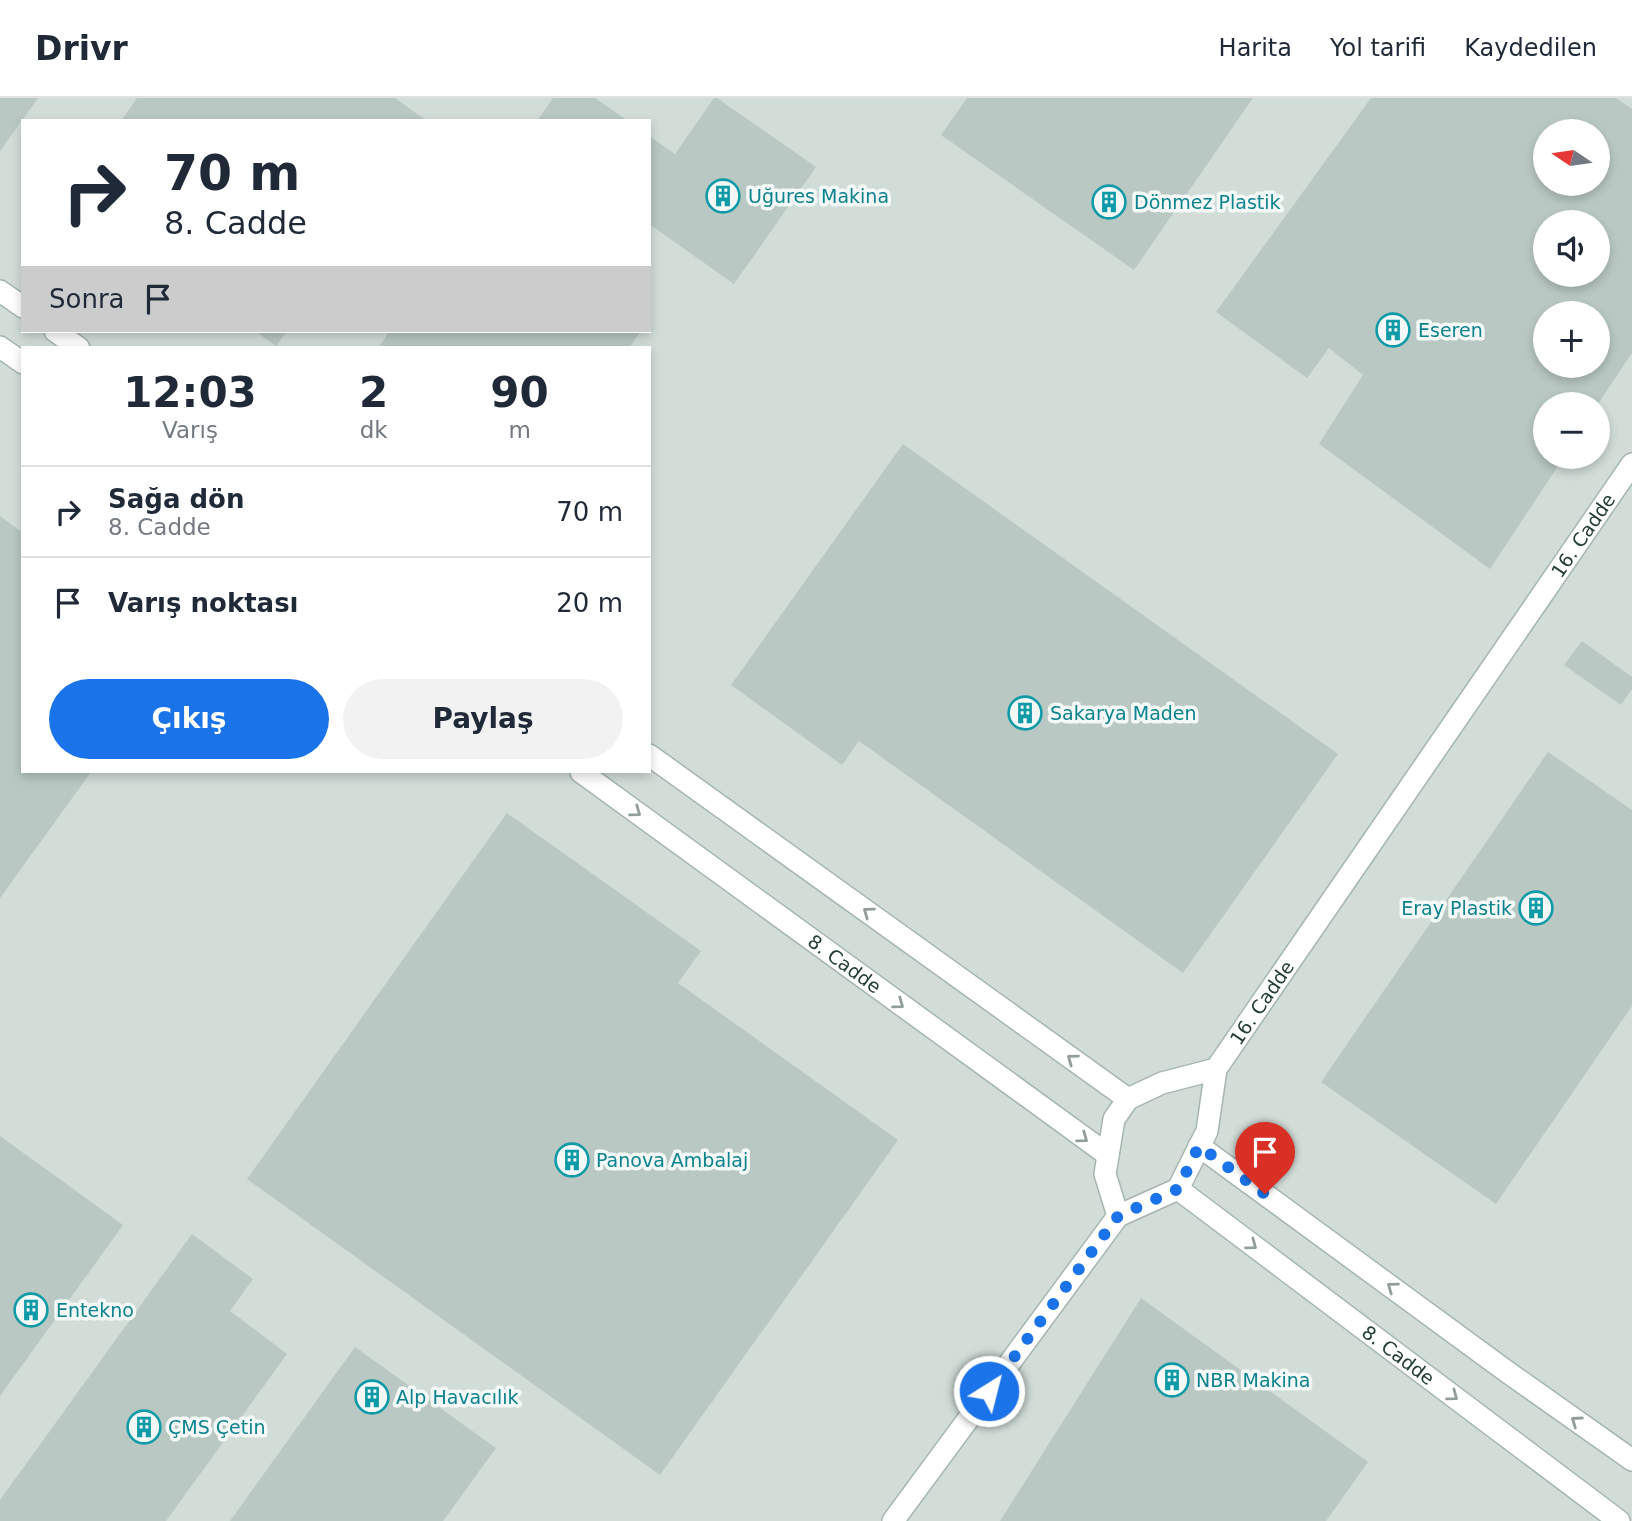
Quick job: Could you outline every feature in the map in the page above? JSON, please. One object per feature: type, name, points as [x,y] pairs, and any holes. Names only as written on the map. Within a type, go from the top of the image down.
[{"type":"street","points":[[0,291],[21,306]]},
{"type":"street","points":[[58,333],[76,346]]},
{"type":"street","points":[[0,347],[21,362]]},
{"type":"street","name":"16. Cadde","points":[[1178,1189],[1207,1131],[1216,1069],[1632,464]]},
{"type":"street","points":[[651,756],[1128,1099]]},
{"type":"street","name":"8. Cadde","points":[[582,773],[1108,1156]]},
{"type":"street","points":[[1118,1216],[1105,1174],[1114,1119],[1128,1099],[1162,1083],[1216,1069]]},
{"type":"street","points":[[1199,1146],[1632,1460]]},
{"type":"street","points":[[893,1521],[1118,1216],[1178,1189]]},
{"type":"street","name":"8. Cadde","points":[[1178,1189],[1619,1521]]},
{"type":"shaded area","points":[[0,98],[1632,98],[1632,1521],[0,1521]]},
{"type":"building","points":[[0,98],[38,98],[21,119],[0,151]]},
{"type":"building","points":[[137,98],[395,98],[424,119],[122,119]]},
{"type":"building","points":[[553,98],[595,98],[625,119],[538,119]]},
{"type":"building","name":"Uğures Makina","points":[[714,98],[717,98],[816,167],[734,284],[651,225],[651,137],[675,154]]},
{"type":"building","name":"Dönmez Plastik","points":[[967,98],[1253,98],[1134,270],[941,135]]},
{"type":"building","name":"Eseren","points":[[1371,98],[1616,98],[1632,109],[1632,353],[1606,392],[1533,392],[1533,469],[1556,469],[1490,569],[1319,444],[1363,375],[1329,348],[1307,378],[1216,312]]},
{"type":"building","points":[[258,333],[286,333],[276,346]]},
{"type":"building","points":[[389,333],[640,333],[630,346],[379,346]]},
{"type":"building","name":"Sakarya Maden","points":[[903,444],[1338,754],[1183,973],[859,741],[842,765],[731,685]]},
{"type":"building","points":[[0,516],[21,532],[21,773],[90,773],[0,898]]},
{"type":"building","points":[[1582,641],[1632,677],[1632,689],[1621,705],[1564,665]]},
{"type":"building","name":"Eray Plastik","points":[[1548,752],[1632,810],[1632,1006],[1496,1204],[1321,1082]]},
{"type":"building","name":"Panova Ambalaj","points":[[507,813],[701,951],[678,983],[898,1140],[660,1475],[247,1179]]},
{"type":"building","name":"Entekno","points":[[0,1136],[123,1225],[0,1396]]},
{"type":"building","name":"ÇMS Çetin","points":[[192,1234],[253,1279],[230,1311],[287,1354],[166,1521],[0,1521],[0,1500]]},
{"type":"building","name":"NBR Makina","points":[[1141,1298],[1368,1462],[1326,1521],[1000,1521]]},
{"type":"building","name":"Alp Havacılık","points":[[355,1347],[496,1448],[443,1521],[230,1521]]},
{"type":"place","name":"Uğures Makina","points":[[723,196]]},
{"type":"place","name":"Dönmez Plastik","points":[[1109,202]]},
{"type":"place","name":"Eseren","points":[[1393,330]]},
{"type":"place","name":"Sakarya Maden","points":[[1025,713]]},
{"type":"place","name":"Eray Plastik","points":[[1536,908]]},
{"type":"place","name":"Panova Ambalaj","points":[[572,1160]]},
{"type":"place","name":"Entekno","points":[[31,1310]]},
{"type":"place","name":"NBR Makina","points":[[1172,1380]]},
{"type":"place","name":"Alp Havacılık","points":[[372,1397]]},
{"type":"place","name":"ÇMS Çetin","points":[[144,1427]]},
{"type":"route","points":[[989,1391],[1118,1216],[1178,1189],[1199,1146],[1265,1194]]}]
